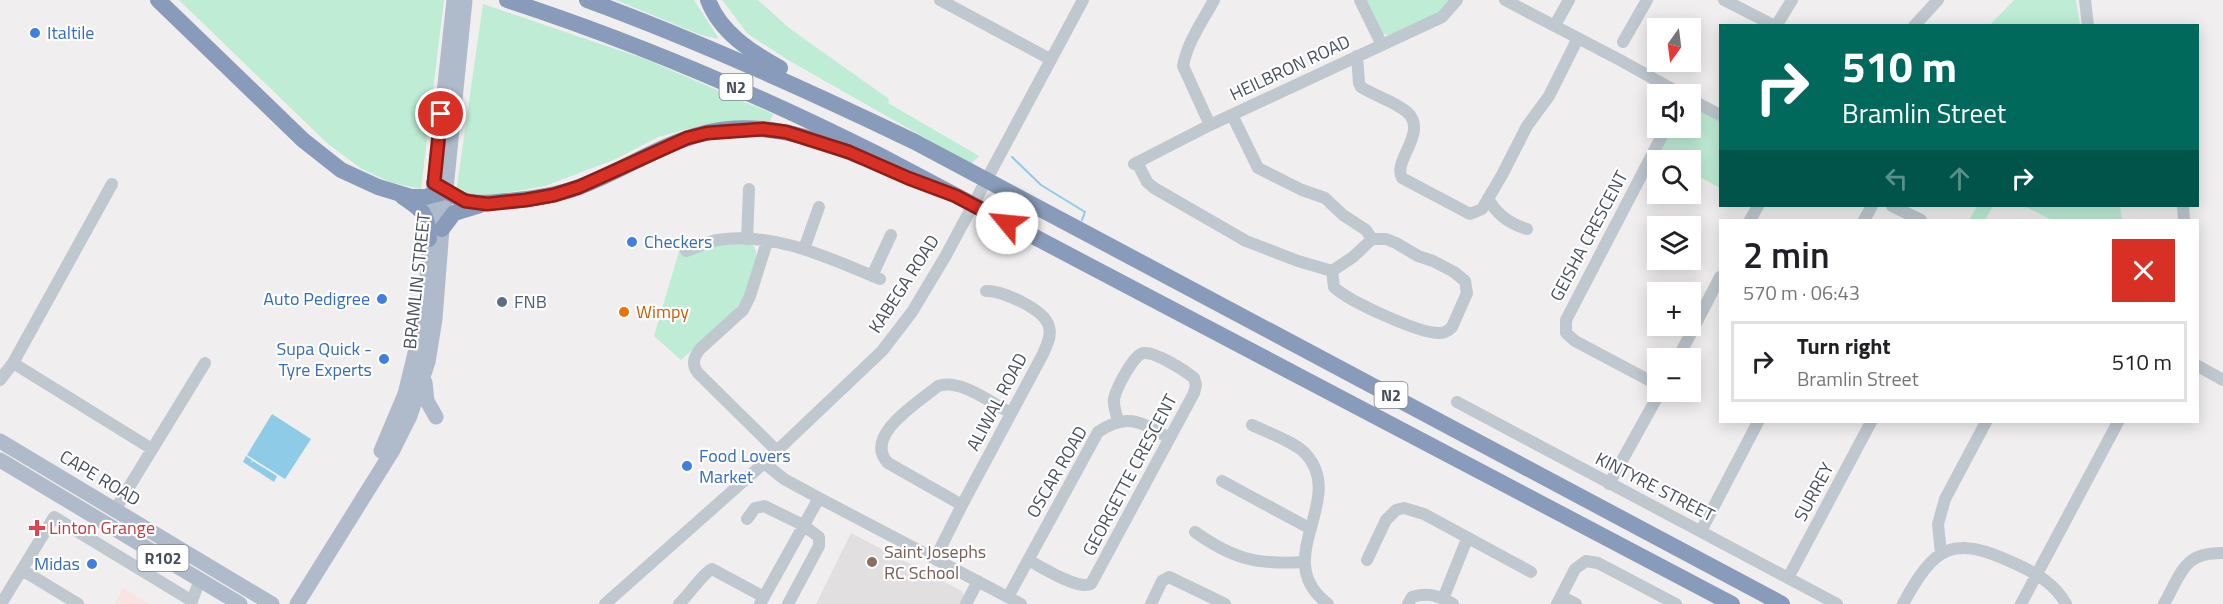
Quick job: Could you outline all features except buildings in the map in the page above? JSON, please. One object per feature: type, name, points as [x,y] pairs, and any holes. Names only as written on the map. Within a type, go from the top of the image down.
[{"type":"highway","points":[[158,0],[316,152],[342,170],[411,197],[439,190],[465,201],[487,204]]},
{"type":"highway","name":"N2","points":[[507,0],[581,25],[712,76],[804,118],[1732,604]]},
{"type":"highway","name":"N2","points":[[587,0],[722,52],[915,141],[1782,604]]},
{"type":"highway","points":[[708,0],[714,14],[724,27],[750,50],[915,141]]},
{"type":"highway","points":[[399,194],[421,209],[435,234],[449,217],[458,211],[487,204],[544,196],[579,187],[687,138],[707,133],[763,129],[809,138],[956,196]]},
{"type":"main road","name":"BRAMLIN STREET","points":[[286,604],[383,448],[399,410],[415,359],[424,316],[435,234],[454,0]]},
{"type":"main road","name":"BRAMLIN STREET","points":[[439,190],[465,0]]},
{"type":"main road","name":"BRAMLIN STREET","points":[[297,604],[393,450],[410,416],[425,373],[435,319],[435,234]]},
{"type":"main road","points":[[425,373],[427,401],[436,417]]},
{"type":"main road","name":"CAPE ROAD","points":[[0,442],[272,604]]},
{"type":"main road","name":"CAPE ROAD","points":[[0,460],[240,604]]},
{"type":"street","points":[[940,0],[955,3],[1050,59]]},
{"type":"street","name":"KABEGA ROAD","points":[[605,604],[764,463],[882,351],[912,312],[964,223],[1083,0]]},
{"type":"street","points":[[1210,125],[1183,66],[1184,58],[1214,0]]},
{"type":"street","points":[[1360,0],[1382,45]]},
{"type":"street","name":"HEILBRON ROAD","points":[[1332,271],[1298,261],[1238,236],[1155,188],[1148,182],[1136,163],[1210,125],[1442,17],[1457,0]]},
{"type":"street","points":[[1505,0],[1663,84]]},
{"type":"street","points":[[1555,25],[1569,0]]},
{"type":"street","points":[[1623,42],[1647,0]]},
{"type":"street","points":[[1724,0],[1771,24]]},
{"type":"street","points":[[1776,24],[1792,0]]},
{"type":"street","points":[[1916,24],[1938,0]]},
{"type":"street","points":[[2085,0],[2088,24]]},
{"type":"street","points":[[1357,56],[1361,87],[1405,111],[1412,120],[1412,140],[1400,169],[1402,178],[1470,214],[1482,209],[1527,126],[1549,96],[1578,38]]},
{"type":"street","points":[[1701,105],[1719,114]]},
{"type":"street","points":[[1232,115],[1258,168],[1302,190],[1325,198],[1366,230],[1372,239]]},
{"type":"street","name":"GEISHA CRESCENT","points":[[1647,379],[1575,341],[1566,333],[1566,320],[1661,138]]},
{"type":"street","points":[[0,380],[13,363],[112,184]]},
{"type":"street","points":[[747,239],[749,189]]},
{"type":"street","points":[[1488,198],[1494,209],[1505,218],[1527,229]]},
{"type":"street","points":[[804,249],[819,207]]},
{"type":"street","points":[[1894,207],[1919,219]]},
{"type":"street","points":[[687,252],[714,241],[747,239],[804,249],[876,278],[891,235]]},
{"type":"street","points":[[1380,238],[1396,243],[1454,272],[1465,281],[1467,293],[1448,331],[1432,332],[1403,324],[1343,294],[1334,287],[1332,271],[1353,257],[1372,239],[1380,238]]},
{"type":"street","points":[[767,242],[747,303],[738,316],[696,354],[694,368],[777,451]]},
{"type":"street","points":[[1683,348],[1719,279]]},
{"type":"street","name":"ALIWAL ROAD","points":[[935,559],[1043,354],[1050,336],[1049,327],[1043,316],[1007,295],[986,291]]},
{"type":"street","name":"GEORGETTE CRESCENT","points":[[1028,560],[1075,584],[1087,586],[1091,584],[1194,393],[1196,382],[1189,374],[1151,354],[1144,353],[1135,357],[1115,395],[1114,405],[1118,422]]},
{"type":"street","points":[[13,363],[152,449]]},
{"type":"street","points":[[115,510],[205,363]]},
{"type":"street","points":[[2199,367],[2223,380]]},
{"type":"street","points":[[962,505],[888,464],[881,451],[882,440],[888,429],[938,386],[944,384],[957,384],[1011,414]]},
{"type":"street","name":"KINTYRE STREET","points":[[1457,402],[1836,604]]},
{"type":"street","points":[[1609,484],[1654,402]]},
{"type":"street","points":[[1118,422],[1132,419],[1169,438]]},
{"type":"street","name":"OSCAR ROAD","points":[[1008,597],[1093,439],[1106,427],[1118,422]]},
{"type":"street","points":[[1701,531],[1757,423]]},
{"type":"street","name":"SURREY","points":[[1788,578],[1870,423]]},
{"type":"street","points":[[1941,554],[1938,524],[1945,499],[1985,423]]},
{"type":"street","points":[[2021,604],[2117,423]]},
{"type":"street","points":[[1252,425],[1296,447],[1305,453],[1313,465],[1319,496],[1303,562],[1315,593],[1328,604]]},
{"type":"street","points":[[764,463],[784,479],[1022,604]]},
{"type":"street","points":[[1222,481],[1311,530]]},
{"type":"street","points":[[679,604],[691,593],[706,572],[712,569],[762,601],[819,498]]},
{"type":"street","points":[[747,519],[755,508],[764,506],[803,525],[817,535],[820,542],[788,604]]},
{"type":"street","points":[[1367,560],[1386,520],[1396,510],[1404,508],[1424,514],[1531,572]]},
{"type":"street","points":[[1,604],[54,517],[192,601],[195,597],[219,591]]},
{"type":"street","points":[[1195,532],[1226,551],[1250,561],[1303,562]]},
{"type":"street","points":[[1408,604],[1412,597],[1422,594],[1435,595],[1448,601],[1467,539]]},
{"type":"street","points":[[1903,604],[1918,575],[1927,564],[1941,554],[1957,549],[1977,548],[1989,551],[2037,574],[2051,585],[2066,604]]},
{"type":"street","points":[[2164,604],[2192,559],[2208,553],[2223,553]]},
{"type":"street","points":[[1576,604],[1559,600],[1575,569],[1586,561],[1598,563],[1676,604]]},
{"type":"street","points":[[22,570],[78,604]]},
{"type":"street","points":[[1151,604],[1162,581],[1169,577],[1225,604]]},
{"type":"street","points":[[195,597],[200,579]]},
{"type":"street","points":[[966,604],[978,581]]},
{"type":"shaded area","name":"Saint Josephs RC School","points":[[851,533],[962,591],[966,601],[964,604],[816,604]]},
{"type":"shaded area","points":[[123,588],[149,604],[115,604]]},
{"type":"green space","points":[[179,0],[444,0],[421,189],[390,182],[362,169],[328,144]]},
{"type":"green space","points":[[616,0],[694,0],[719,39],[701,35]]},
{"type":"green space","points":[[722,0],[758,0],[789,28],[889,99],[888,103],[979,156],[971,164],[788,60],[748,34]]},
{"type":"green space","points":[[1364,0],[1453,0],[1440,12],[1389,36],[1380,32]]},
{"type":"green space","points":[[2014,0],[2076,0],[2080,24],[1991,24]]},
{"type":"green space","points":[[483,4],[645,59],[773,114],[768,126],[703,125],[658,137],[616,159],[545,186],[488,196],[456,193]]},
{"type":"green space","points":[[1701,109],[1719,118],[1719,187],[1701,178],[1701,150],[1660,150],[1666,138],[1701,138]]},
{"type":"green space","points":[[1976,207],[1992,207],[1986,219],[1970,219]]},
{"type":"green space","points":[[2026,207],[2120,207],[2122,219],[2050,219]]},
{"type":"green space","points":[[722,242],[752,244],[754,247],[756,260],[748,287],[734,312],[725,322],[681,360],[654,336],[680,248]]},
{"type":"water","points":[[272,414],[311,439],[285,479],[247,455]]},
{"type":"water","points":[[246,456],[252,460],[251,463],[253,461],[277,476],[274,482],[243,462]]},
{"type":"waterway","points":[[1012,157],[1041,185],[1085,212],[1082,220]]},
{"type":"place","name":"Italtile","points":[[35,33]]},
{"type":"place","name":"Checkers","points":[[632,242]]},
{"type":"place","name":"Auto Pedigree","points":[[382,299]]},
{"type":"place","name":"FNB","points":[[502,302]]},
{"type":"place","name":"Wimpy","points":[[624,312]]},
{"type":"place","name":"Supa Quick - Tyre Experts","points":[[384,359]]},
{"type":"place","name":"Food Lovers Market","points":[[687,466]]},
{"type":"place","name":"Linton Grange","points":[[37,528]]},
{"type":"place","name":"Saint Josephs RC School","points":[[872,562]]},
{"type":"place","name":"Midas","points":[[92,564]]},
{"type":"route","points":[[441,114],[434,183],[459,199],[474,203],[487,204],[554,195],[579,187],[687,138],[735,129],[763,129],[809,138],[849,152],[956,196],[1007,223]]}]
